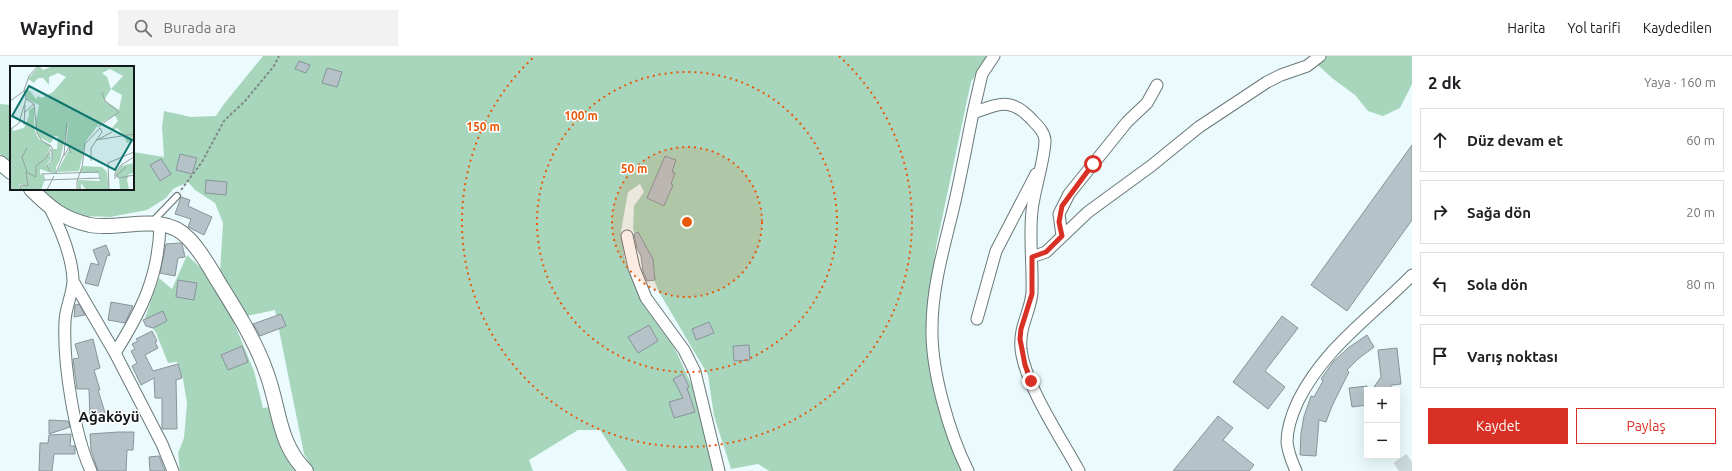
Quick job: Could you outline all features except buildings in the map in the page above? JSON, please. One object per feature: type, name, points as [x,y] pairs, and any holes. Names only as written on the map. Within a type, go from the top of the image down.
[{"type":"street","points":[[968,471],[954,438],[947,416],[934,360],[932,327],[939,266],[953,213],[973,113],[982,74],[994,56]]},
{"type":"street","points":[[1032,257],[1046,252],[1088,212],[1151,166],[1200,127],[1267,82],[1286,73],[1307,66],[1320,56]]},
{"type":"street","points":[[1062,236],[1059,214],[1069,194],[1127,122],[1147,103],[1157,85]]},
{"type":"street","points":[[973,113],[999,104],[1013,105],[1025,111],[1045,137],[1032,210],[1032,294],[1021,329],[1022,351],[1031,381],[1079,471]]},
{"type":"street","points":[[0,163],[10,171]]},
{"type":"street","points":[[976,319],[996,251],[1020,202],[1040,167]]},
{"type":"street","points":[[32,190],[50,208],[68,217],[90,225],[109,226],[155,224],[176,228],[190,239],[206,262],[245,326],[271,384],[284,438],[290,452],[306,471]]},
{"type":"street","points":[[50,208],[63,238],[73,281],[115,353],[162,444],[173,471]]},
{"type":"street","points":[[115,353],[143,305],[151,284],[158,256],[155,224]]},
{"type":"street","points":[[626,236],[634,268],[646,298],[684,350],[695,372],[719,471]]},
{"type":"street","points":[[1296,471],[1287,443],[1288,428],[1292,415],[1311,377],[1330,352],[1412,275]]},
{"type":"street","points":[[73,281],[65,321],[67,372],[80,436],[91,471]]},
{"type":"lane","points":[[155,224],[177,196]]},
{"type":"path","points":[[177,196],[202,162],[224,121],[245,101],[274,66],[279,56]]},
{"type":"green space","points":[[263,56],[987,56],[971,82],[936,247],[927,322],[962,471],[769,471],[758,464],[731,469],[714,416],[708,375],[659,292],[633,229],[634,206],[644,192],[640,184],[628,192],[621,231],[625,261],[641,302],[674,347],[693,388],[713,471],[627,471],[600,430],[578,430],[529,460],[533,471],[314,471],[304,454],[275,310],[247,316],[220,272],[223,223],[215,203],[195,190],[188,182],[173,189],[166,198],[147,210],[110,217],[85,216],[65,210],[40,190],[134,190],[134,152],[164,157],[162,127],[164,111],[191,117],[216,116]]},
{"type":"green space","points":[[1308,56],[1412,56],[1412,84],[1400,108],[1383,116],[1368,111],[1355,95],[1332,78]]},
{"type":"green space","points":[[0,104],[10,105],[10,163],[0,154]]},
{"type":"green space","points":[[187,255],[205,272],[229,311],[254,371],[263,408],[270,407],[282,448],[295,471],[180,471],[178,453],[184,438],[187,403],[183,379],[177,362],[168,363],[156,333],[145,318],[159,278],[172,289]]},
{"type":"tunnel","points":[[1399,471],[1412,462]]},
{"type":"district","name":"Ağaköyü","points":[[109,417]]},
{"type":"route","points":[[1031,381],[1025,365],[1020,339],[1021,329],[1032,294],[1032,257],[1046,252],[1062,236],[1059,214],[1062,206],[1069,194],[1093,164]]}]
